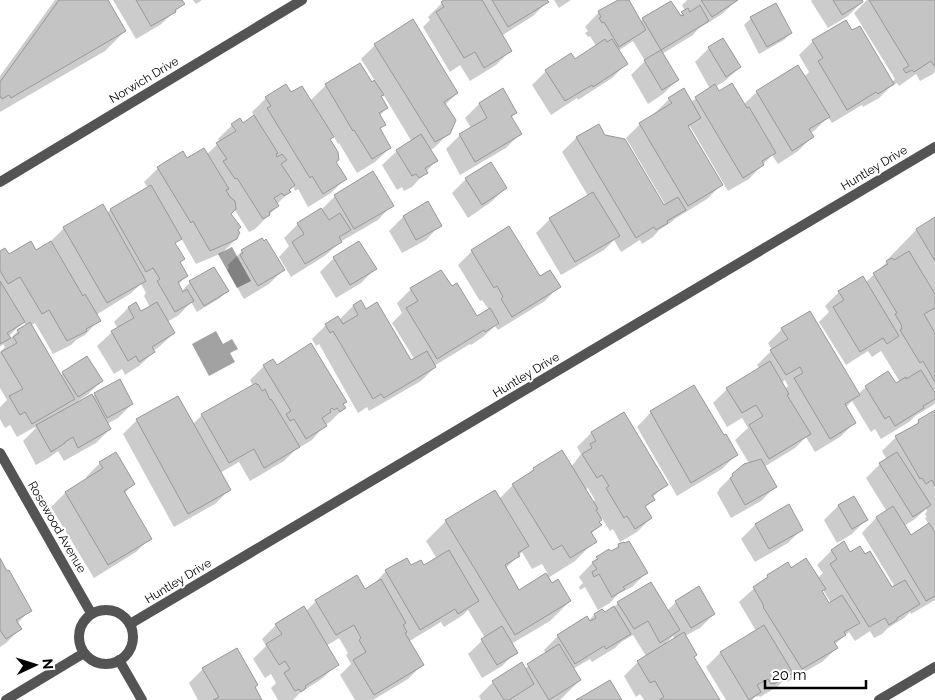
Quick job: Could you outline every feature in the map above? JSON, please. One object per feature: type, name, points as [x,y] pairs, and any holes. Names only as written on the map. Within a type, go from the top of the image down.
[{"type":"street","name":"Norwich Drive","points":[[0,182],[302,0]]},
{"type":"street","name":"Huntley Drive","points":[[130,624],[935,147]]},
{"type":"street","name":"Rosewood Avenue","points":[[0,453],[91,614]]},
{"type":"street","points":[[108,610],[117,612],[130,624],[132,642],[124,657],[108,664],[90,659],[84,653],[80,645],[80,627],[91,614],[108,610]]},
{"type":"street","points":[[6,700],[84,653]]},
{"type":"street","points":[[119,660],[142,700]]},
{"type":"street","points":[[879,700],[935,666]]},
{"type":"shaded area","points":[[232,247],[251,281],[237,288],[218,254]]},
{"type":"shaded area","points":[[216,331],[223,344],[232,339],[238,349],[230,353],[235,362],[209,376],[192,344]]},
{"type":"building","points":[[59,0],[108,0],[126,31],[11,98],[9,95],[2,99],[0,96],[0,82]]},
{"type":"building","points":[[136,0],[182,0],[185,4],[175,10],[176,12],[151,26]]},
{"type":"building","points":[[444,0],[482,0],[512,51],[484,68],[475,52],[464,58],[436,12],[444,7],[441,2]]},
{"type":"building","points":[[492,0],[547,0],[549,2],[508,27]]},
{"type":"building","points":[[618,0],[629,0],[646,30],[619,47],[604,22],[602,23],[599,18],[601,17],[598,11]]},
{"type":"building","points":[[701,0],[738,0],[712,17]]},
{"type":"building","points":[[833,0],[862,0],[863,2],[842,15]]},
{"type":"building","points":[[869,0],[935,0],[935,67],[931,61],[914,72],[912,70],[906,73],[903,69],[909,66]]},
{"type":"building","points":[[671,1],[681,16],[684,15],[681,12],[688,8],[690,12],[700,5],[709,21],[661,50],[642,18]]},
{"type":"building","points":[[776,3],[792,33],[767,47],[750,17]]},
{"type":"building","points":[[413,19],[458,93],[444,102],[456,120],[450,134],[435,142],[374,44]]},
{"type":"building","points":[[846,20],[852,30],[860,26],[894,84],[878,94],[876,92],[847,110],[818,61],[823,58],[812,40]]},
{"type":"building","points":[[723,38],[741,67],[726,77],[708,47]]},
{"type":"building","points":[[605,39],[607,42],[612,39],[628,64],[593,87],[592,85],[565,101],[545,70],[571,53],[575,59]]},
{"type":"building","points":[[661,50],[679,80],[662,90],[644,60]]},
{"type":"building","points":[[360,63],[372,82],[374,80],[384,95],[381,96],[388,108],[379,113],[386,125],[380,128],[391,148],[372,159],[325,84]]},
{"type":"building","points":[[798,65],[830,117],[809,129],[814,137],[792,151],[756,91]]},
{"type":"building","points":[[732,83],[747,108],[749,107],[776,153],[762,161],[764,165],[743,178],[695,97],[715,84],[719,91]]},
{"type":"building","points":[[286,84],[291,92],[302,86],[334,137],[330,139],[338,152],[339,160],[336,162],[347,179],[323,194],[312,176],[310,178],[267,108],[271,106],[265,97]]},
{"type":"building","points":[[503,88],[517,113],[511,116],[522,134],[475,162],[459,134],[487,118],[479,103]]},
{"type":"building","points":[[684,88],[701,118],[688,126],[723,185],[688,206],[639,123],[672,103],[668,98]]},
{"type":"building","points":[[254,115],[278,153],[276,154],[277,157],[282,154],[287,160],[281,164],[295,185],[289,190],[291,192],[284,196],[282,193],[274,198],[279,206],[269,212],[270,215],[263,219],[237,178],[235,179],[223,161],[227,159],[216,143],[236,131],[231,124],[240,118],[243,123]]},
{"type":"building","points":[[599,124],[605,135],[625,139],[664,205],[678,197],[686,210],[656,230],[654,227],[636,238],[576,137]]},
{"type":"building","points":[[421,134],[438,161],[425,168],[428,173],[419,178],[416,174],[412,176],[396,150]]},
{"type":"building","points":[[204,148],[229,189],[226,190],[230,197],[235,201],[236,209],[231,214],[241,227],[238,230],[240,233],[237,239],[210,251],[193,221],[191,223],[157,167],[183,151],[187,158]]},
{"type":"building","points":[[491,162],[507,188],[482,205],[465,178]]},
{"type":"building","points":[[373,171],[394,206],[354,229],[334,195]]},
{"type":"building","points":[[151,185],[182,239],[175,243],[185,259],[180,262],[188,276],[178,282],[183,292],[187,289],[194,301],[175,312],[157,281],[160,279],[153,268],[146,272],[110,209]]},
{"type":"building","points":[[593,192],[620,236],[575,262],[549,218]]},
{"type":"building","points":[[428,201],[442,226],[416,240],[403,216]]},
{"type":"building","points":[[103,204],[146,281],[107,303],[63,227]]},
{"type":"building","points":[[321,208],[329,220],[340,213],[351,230],[339,237],[342,242],[305,264],[292,242],[304,234],[297,223]]},
{"type":"building","points":[[935,217],[935,261],[916,229]]},
{"type":"building","points":[[509,226],[540,276],[550,270],[561,287],[512,317],[501,299],[503,297],[497,286],[494,288],[471,250]]},
{"type":"building","points":[[262,238],[264,241],[266,239],[285,270],[258,286],[240,255],[243,253],[241,250]]},
{"type":"building","points":[[31,241],[36,250],[51,241],[83,296],[85,294],[101,321],[86,329],[87,331],[67,341],[49,310],[42,314],[20,277],[8,284],[0,271],[0,251],[5,248],[9,254]]},
{"type":"building","points":[[359,241],[377,269],[350,285],[333,257]]},
{"type":"building","points":[[909,251],[935,294],[935,308],[924,314],[935,333],[935,382],[923,361],[920,363],[900,330],[902,326],[895,314],[897,313],[873,273],[888,264],[886,261],[892,258],[894,260]]},
{"type":"building","points":[[214,267],[229,291],[204,306],[189,281]]},
{"type":"building","points":[[441,270],[452,286],[457,283],[477,316],[490,308],[499,323],[437,359],[406,308],[418,301],[410,288]]},
{"type":"building","points":[[863,276],[899,336],[887,344],[883,338],[860,352],[833,307],[844,300],[838,291]]},
{"type":"building","points":[[0,281],[25,322],[7,333],[11,338],[0,344]]},
{"type":"building","points":[[361,300],[366,309],[377,302],[411,360],[427,351],[436,367],[384,398],[381,394],[373,399],[333,331],[330,333],[325,324],[338,316],[343,324],[358,315],[353,305]]},
{"type":"building","points":[[136,302],[141,311],[157,302],[175,333],[152,347],[155,352],[139,362],[136,356],[128,361],[111,331],[134,318],[128,307]]},
{"type":"building","points":[[810,311],[860,395],[845,404],[856,423],[830,439],[794,378],[803,373],[800,367],[786,375],[770,350],[788,339],[781,328]]},
{"type":"building","points":[[30,322],[75,399],[32,424],[25,412],[20,415],[9,396],[23,389],[1,352],[17,343],[13,337],[19,333],[17,330]]},
{"type":"building","points":[[311,343],[347,402],[343,404],[346,408],[340,412],[337,408],[334,410],[332,408],[331,412],[322,418],[327,426],[306,439],[294,419],[290,421],[286,414],[291,411],[263,365],[273,359],[277,365]]},
{"type":"building","points":[[87,356],[103,381],[78,397],[62,372]]},
{"type":"building","points":[[770,361],[789,394],[787,395],[811,434],[769,459],[749,425],[763,416],[756,405],[742,413],[726,388]]},
{"type":"building","points":[[921,370],[935,393],[935,399],[895,426],[889,416],[885,419],[865,386],[888,371],[896,383]]},
{"type":"building","points":[[120,379],[133,404],[107,418],[94,393]]},
{"type":"building","points":[[256,383],[262,391],[265,389],[300,447],[264,468],[254,449],[229,463],[201,414]]},
{"type":"building","points":[[694,385],[738,455],[691,483],[650,411]]},
{"type":"building","points":[[92,394],[111,429],[78,448],[73,437],[51,452],[36,425]]},
{"type":"building","points":[[178,396],[231,490],[188,514],[136,419]]},
{"type":"building","points":[[935,410],[935,486],[932,480],[926,484],[922,478],[920,479],[895,436],[919,423],[918,420]]},
{"type":"building","points":[[624,412],[668,485],[652,495],[655,500],[645,506],[652,518],[635,529],[627,516],[624,518],[606,488],[609,486],[602,475],[597,478],[582,454],[592,448],[590,444],[596,441],[591,432]]},
{"type":"building","points":[[562,450],[598,509],[596,510],[602,520],[599,522],[602,525],[591,532],[597,542],[570,558],[562,545],[553,550],[512,484]]},
{"type":"building","points":[[116,452],[135,484],[124,491],[152,539],[108,565],[65,492],[103,468],[99,462]]},
{"type":"building","points":[[897,452],[931,505],[913,517],[879,463]]},
{"type":"building","points":[[761,459],[777,487],[745,505],[730,478],[744,464]]},
{"type":"building","points":[[495,490],[529,546],[518,553],[520,556],[505,565],[519,590],[546,573],[552,583],[558,579],[571,601],[515,635],[445,520]]},
{"type":"building","points":[[854,496],[868,520],[852,529],[838,505]]},
{"type":"building","points":[[789,504],[803,530],[769,549],[755,524]]},
{"type":"building","points":[[893,506],[911,535],[929,523],[935,532],[935,596],[926,601],[876,517]]},
{"type":"building","points":[[629,541],[648,573],[623,587],[625,589],[612,597],[599,574],[594,577],[592,572],[597,569],[592,562],[598,559],[596,557],[609,549],[611,551],[619,547],[618,544]]},
{"type":"building","points":[[844,541],[850,552],[860,546],[865,554],[870,551],[892,587],[905,580],[920,604],[889,625],[885,618],[869,627],[830,564],[837,559],[831,550]]},
{"type":"building","points":[[449,550],[479,601],[458,614],[455,609],[420,630],[385,570],[407,558],[411,565],[421,560],[424,565]]},
{"type":"building","points":[[0,558],[7,571],[9,570],[32,611],[16,620],[22,629],[6,639],[0,630]]},
{"type":"building","points":[[806,558],[826,589],[822,591],[829,603],[842,595],[860,623],[844,632],[846,635],[834,642],[838,648],[802,669],[763,607],[753,587],[768,577],[767,575],[788,562],[791,568]]},
{"type":"building","points":[[357,575],[365,589],[381,579],[406,623],[403,625],[407,632],[405,633],[424,665],[374,695],[353,660],[366,652],[359,640],[361,638],[354,625],[336,635],[315,600]]},
{"type":"building","points":[[651,582],[680,630],[660,643],[648,621],[634,629],[617,602]]},
{"type":"building","points":[[699,586],[715,614],[691,628],[675,601]]},
{"type":"building","points":[[304,606],[339,665],[305,686],[306,688],[301,692],[299,689],[295,691],[284,673],[290,669],[285,661],[279,665],[266,644],[282,634],[275,624]]},
{"type":"building","points":[[614,606],[631,634],[606,649],[604,646],[575,664],[557,635],[587,616],[590,621],[596,618],[594,614],[602,609],[605,612]]},
{"type":"building","points":[[764,625],[793,673],[774,684],[771,684],[768,679],[757,685],[761,692],[749,700],[720,652]]},
{"type":"building","points":[[502,626],[518,653],[497,665],[481,639]]},
{"type":"building","points":[[684,632],[697,655],[694,657],[720,700],[659,700],[664,697],[655,681],[650,683],[637,661]]},
{"type":"building","points":[[559,644],[581,680],[549,700],[527,664]]},
{"type":"building","points":[[237,648],[258,685],[255,687],[262,700],[213,700],[219,697],[202,668]]},
{"type":"building","points":[[522,662],[534,684],[509,700],[504,700],[492,681]]},
{"type":"building","points":[[610,680],[622,700],[576,700]]}]
